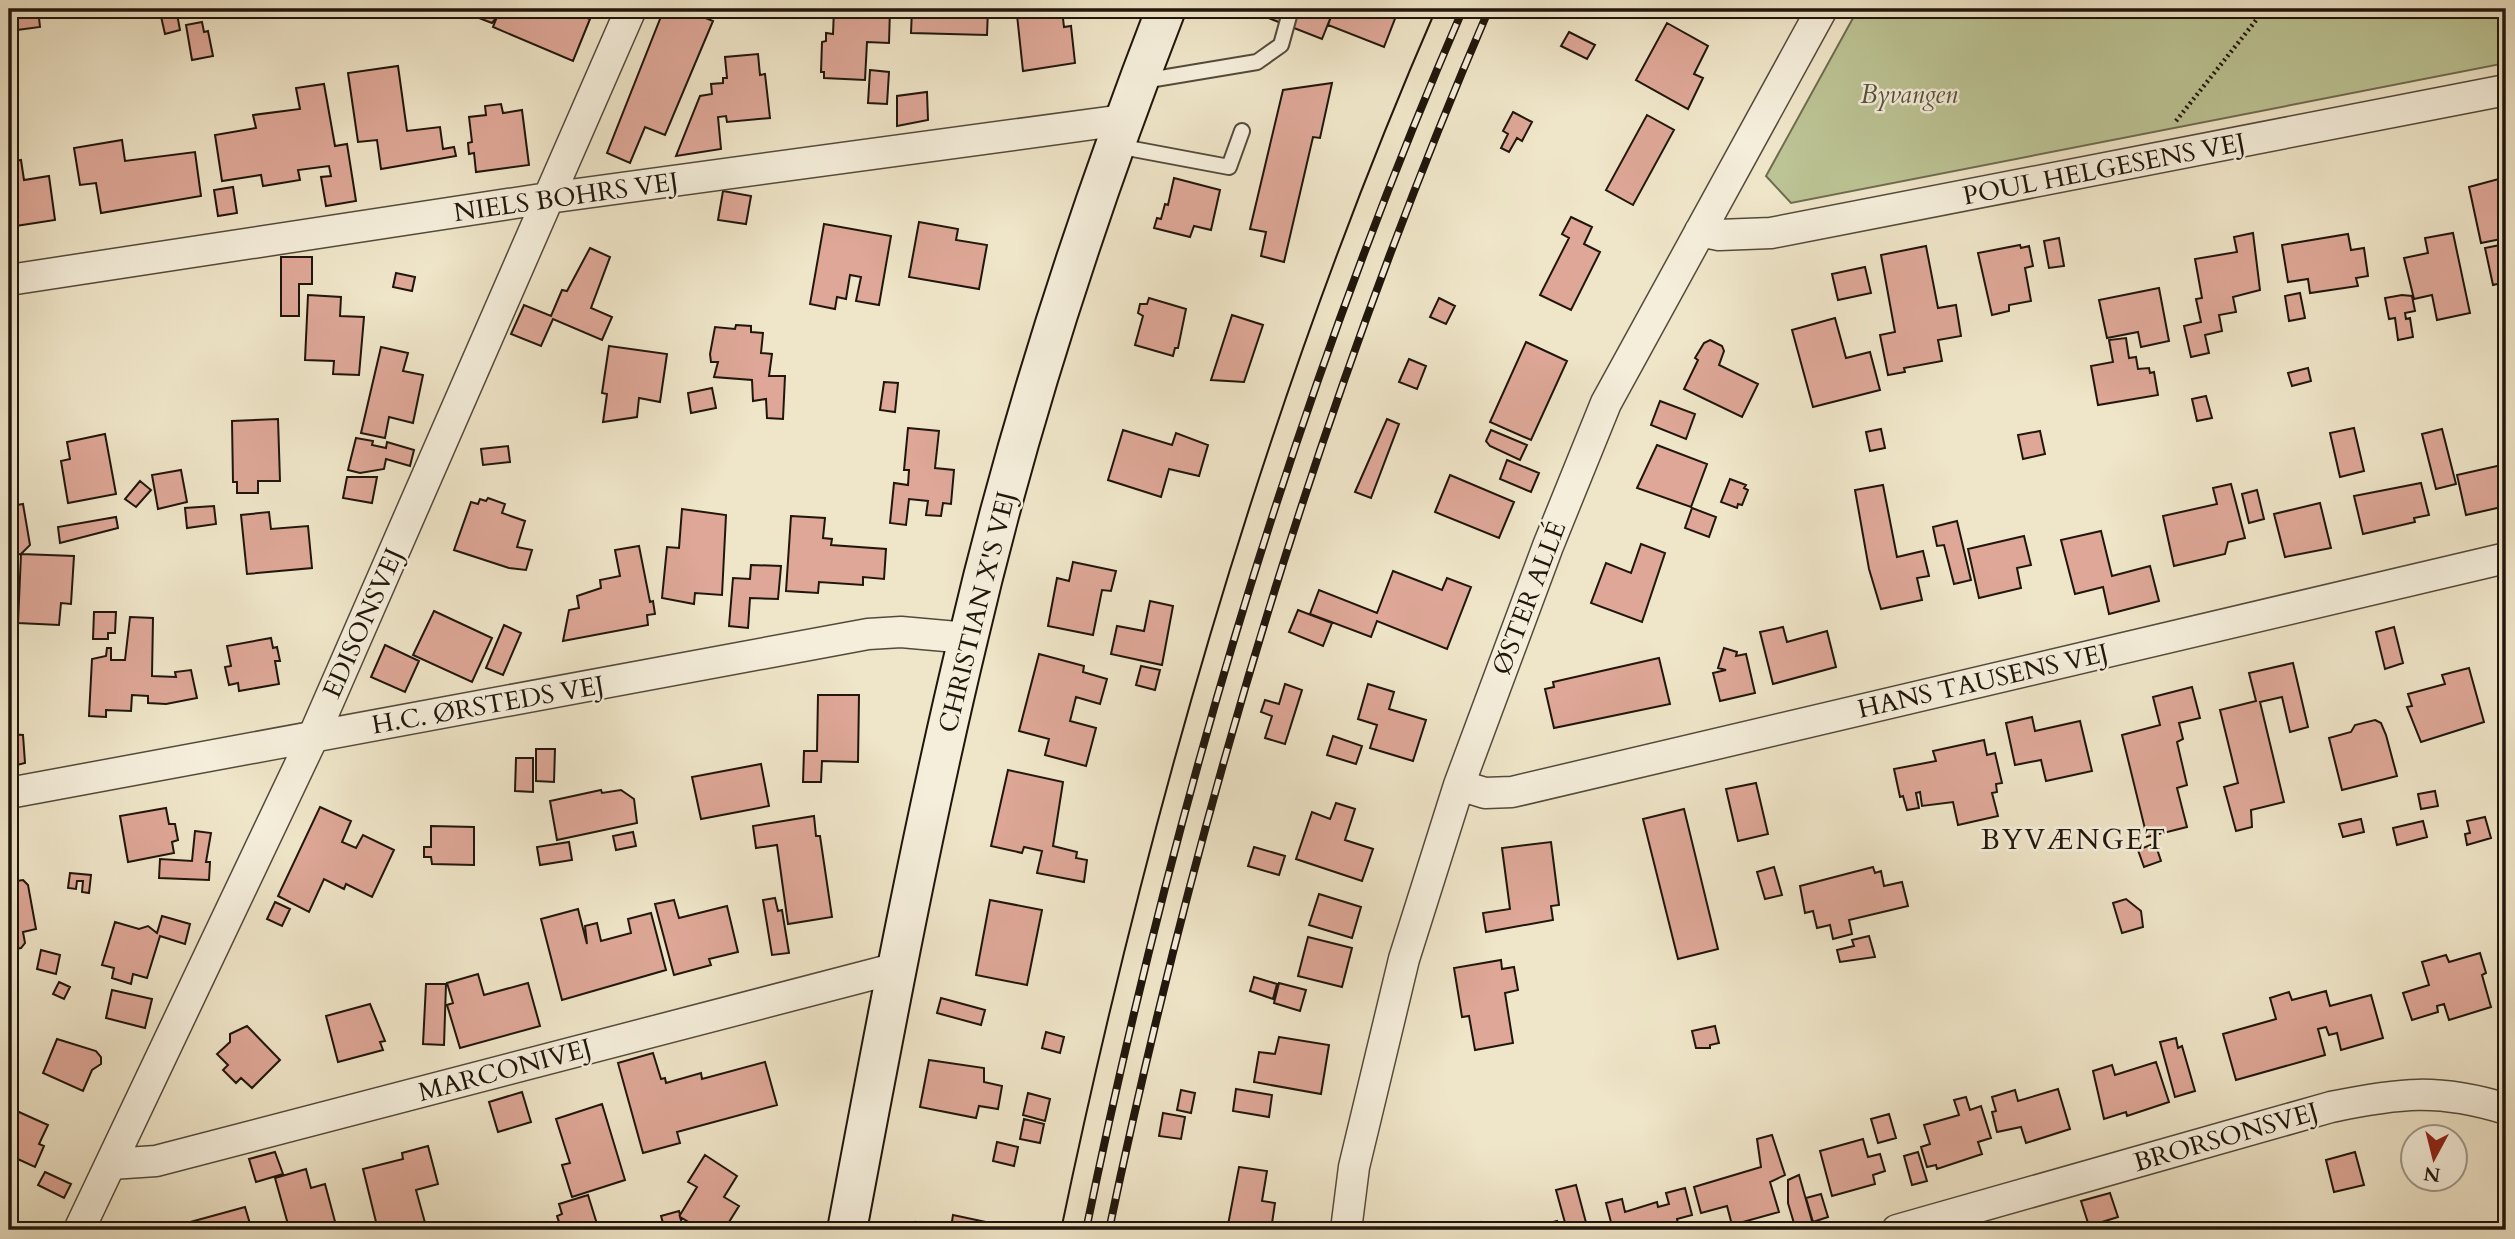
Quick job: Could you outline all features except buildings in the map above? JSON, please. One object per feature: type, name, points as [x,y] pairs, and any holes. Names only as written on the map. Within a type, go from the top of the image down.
[{"type":"street","name":"EDISONSVEJ","points":[[79,1230],[313,737],[631,9]]},
{"type":"street","name":"CHRISTIAN X'S VEJ","points":[[847,1230],[897,968],[968,638],[1024,427],[1119,133],[1167,9]]},
{"type":"street","name":"ØSTER ALLÉ","points":[[1346,1230],[1354,1167],[1404,959],[1460,785],[1548,546],[1606,403],[1822,9]]},
{"type":"street","name":"POUL HELGESENS VEJ","points":[[1700,231],[1738,236],[1771,233],[2506,90]]},
{"type":"street","name":"NIELS BOHRS VEJ","points":[[9,280],[548,198],[1119,133]]},
{"type":"street","name":"HANS TAUSENS VEJ","points":[[1460,785],[1485,793],[1512,792],[2506,558]]},
{"type":"street","name":"H.C. ØRSTEDS VEJ","points":[[9,793],[868,634],[901,632],[968,638]]},
{"type":"street","name":"MARCONIVEJ","points":[[111,1164],[156,1161],[897,968]]},
{"type":"street","name":"BRORSONSVEJ","points":[[1897,1230],[1950,1223],[2331,1107],[2387,1096],[2429,1093],[2473,1099],[2506,1109]]},
{"type":"lane","points":[[1138,82],[1257,62],[1281,45],[1291,9]]},
{"type":"lane","points":[[1119,133],[1229,167],[1242,131]]},
{"type":"path","points":[[2145,161],[2264,9]]},
{"type":"green space","name":"Byvangen","points":[[1858,9],[2506,9],[2506,63],[1791,203],[1766,176]]},
{"type":"tram line","points":[[1061,1230],[1132,919],[1217,610],[1318,306],[1436,9]]},
{"type":"railway","points":[[1086,1230],[1157,918],[1243,610],[1344,306],[1463,9]]},
{"type":"railway","points":[[1109,1230],[1182,918],[1223,763],[1269,610],[1318,457],[1371,306],[1489,9]]},
{"type":"district","name":"BYVÆNGET","points":[[2074,840]]}]
